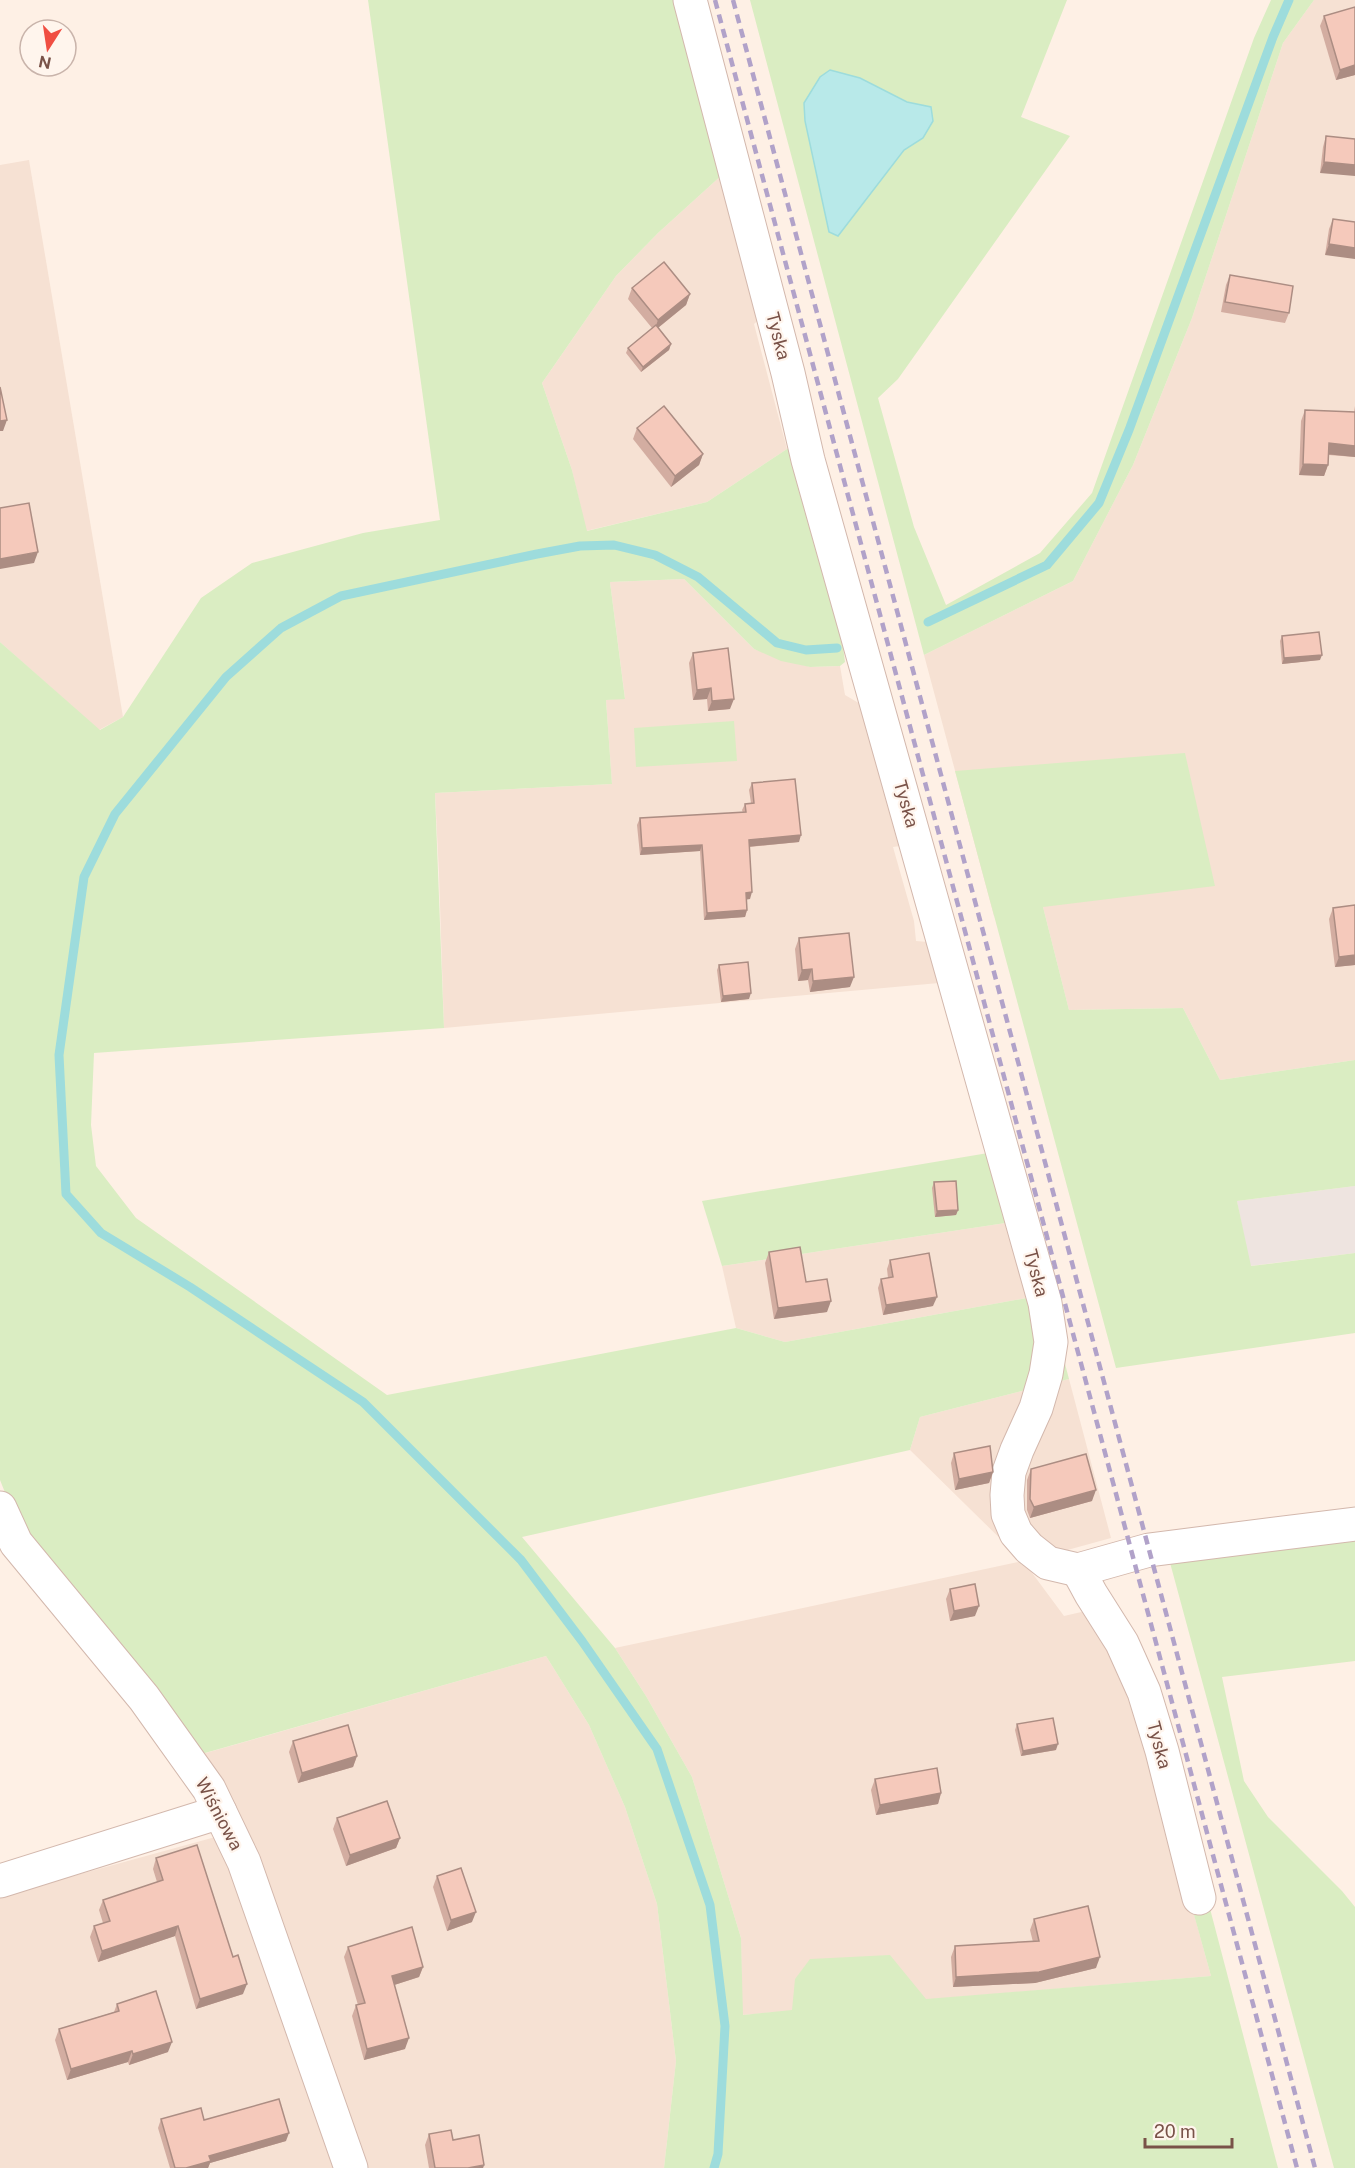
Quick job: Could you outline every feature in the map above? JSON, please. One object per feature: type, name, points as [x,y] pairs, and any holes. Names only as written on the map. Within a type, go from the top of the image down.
[{"type":"street","name":"Tyska","points":[[690,0],[788,373],[808,460],[1045,1303],[1051,1342],[1046,1374],[1036,1408],[1017,1450],[1010,1472],[1007,1495],[1008,1514],[1016,1533],[1029,1548],[1048,1563],[1078,1570],[1149,1550],[1355,1524]]},
{"type":"street","name":"Wiśniowa","points":[[0,1508],[16,1542],[144,1698],[209,1790],[244,1862],[351,2168]]},
{"type":"street","name":"Tyska","points":[[1078,1570],[1090,1594],[1122,1643],[1144,1692],[1199,1898]]},
{"type":"street","points":[[0,1881],[220,1812]]},
{"type":"shaded area","points":[[1314,0],[1355,0],[1355,1060],[1220,1080],[1183,1008],[1069,1010],[1043,907],[994,916],[924,655],[1073,581],[1133,465],[1192,318],[1283,43]]},
{"type":"shaded area","points":[[29,160],[123,717],[99,730],[0,642],[0,165]]},
{"type":"shaded area","points":[[723,174],[763,316],[754,324],[787,449],[707,502],[586,531],[572,470],[542,383],[616,276],[658,233]]},
{"type":"shaded area","points":[[684,579],[754,649],[810,667],[840,666],[845,695],[869,709],[907,845],[893,847],[914,921],[916,941],[928,942],[939,983],[444,1028],[435,793],[612,784],[606,700],[625,698],[610,582]]},
{"type":"shaded area","points":[[1355,1186],[1355,1253],[1250,1266],[1237,1201]]},
{"type":"shaded area","points":[[1012,1222],[1032,1297],[785,1342],[736,1328],[722,1266]]},
{"type":"shaded area","points":[[1069,1379],[1111,1538],[1024,1562],[1064,1616],[1090,1610],[1116,1647],[1150,1754],[1211,1976],[742,2015],[741,1938],[692,1777],[646,1696],[615,1648],[1023,1561],[910,1450],[920,1417]]},
{"type":"shaded area","points":[[546,1656],[589,1725],[625,1807],[657,1904],[676,2061],[664,2168],[0,2168],[0,1896],[219,1836],[188,1758]]},
{"type":"green space","points":[[368,0],[675,0],[723,174],[658,233],[616,276],[542,383],[572,470],[587,531],[707,502],[787,449],[798,445],[842,639],[845,662],[840,666],[810,667],[781,661],[754,649],[684,579],[610,582],[625,699],[606,700],[612,784],[435,793],[444,1028],[94,1053],[91,1125],[96,1166],[136,1218],[387,1395],[736,1328],[785,1342],[1032,1297],[1048,1299],[1069,1379],[920,1417],[910,1450],[522,1537],[615,1648],[646,1696],[692,1777],[741,1938],[743,2015],[792,2010],[795,1979],[810,1959],[890,1955],[926,1999],[1211,1976],[1191,1904],[1208,1901],[1278,2168],[664,2168],[676,2061],[657,1904],[625,1807],[589,1725],[546,1656],[198,1755],[18,1525],[0,1480],[0,642],[100,730],[123,717],[201,598],[252,563],[363,533],[440,520]]},
{"type":"green space","points":[[750,0],[1067,0],[1021,117],[1070,136],[898,379],[878,398],[914,527],[946,605],[1040,553],[1092,493],[1254,38],[1271,0],[1314,0],[1283,43],[1192,318],[1133,465],[1073,581],[924,655]]},
{"type":"green space","points":[[734,721],[737,761],[636,767],[634,728]]},
{"type":"green space","points":[[1185,753],[1215,886],[1043,907],[1069,1010],[1183,1008],[1220,1080],[1355,1060],[1355,1186],[1237,1201],[1251,1266],[1355,1253],[1355,1333],[1116,1368],[955,771]]},
{"type":"green space","points":[[994,1152],[1012,1222],[722,1266],[702,1201]]},
{"type":"green space","points":[[1355,1533],[1355,1661],[1222,1677],[1244,1781],[1268,1817],[1355,1907],[1355,2168],[1334,2168],[1169,1559]]},
{"type":"water","points":[[830,70],[860,78],[907,102],[931,107],[933,121],[923,138],[904,150],[838,236],[829,232],[805,121],[804,103],[820,77]]},
{"type":"building","points":[[1355,7],[1355,65],[1340,70],[1324,16]]},
{"type":"building","points":[[1326,136],[1355,139],[1355,165],[1324,162]]},
{"type":"building","points":[[1333,219],[1355,222],[1355,248],[1329,244]]},
{"type":"building","points":[[664,262],[690,294],[658,320],[632,288]]},
{"type":"building","points":[[1230,275],[1293,286],[1289,313],[1225,302]]},
{"type":"building","points":[[656,325],[671,344],[643,367],[628,348]]},
{"type":"building","points":[[0,387],[7,420],[0,421]]},
{"type":"building","points":[[664,406],[703,454],[675,476],[637,428]]},
{"type":"building","points":[[1305,410],[1355,412],[1355,446],[1329,443],[1328,465],[1303,464]]},
{"type":"building","points":[[29,503],[38,552],[0,559],[0,508]]},
{"type":"building","points":[[1319,632],[1322,655],[1284,658],[1282,636]]},
{"type":"building","points":[[728,648],[734,699],[712,701],[711,688],[697,690],[693,653]]},
{"type":"building","points":[[795,779],[801,835],[749,840],[752,892],[746,893],[747,910],[707,913],[702,845],[642,848],[640,818],[746,812],[745,804],[754,803],[752,783]]},
{"type":"building","points":[[1355,905],[1355,955],[1339,957],[1333,908]]},
{"type":"building","points":[[849,933],[854,977],[813,981],[812,969],[802,970],[799,938]]},
{"type":"building","points":[[748,962],[751,993],[723,996],[719,965]]},
{"type":"building","points":[[956,1181],[958,1210],[937,1211],[934,1182]]},
{"type":"building","points":[[800,1247],[806,1282],[827,1279],[831,1301],[778,1308],[769,1252]]},
{"type":"building","points":[[929,1253],[937,1297],[886,1305],[881,1279],[893,1277],[890,1260]]},
{"type":"building","points":[[990,1446],[993,1472],[959,1479],[954,1453]]},
{"type":"building","points":[[1086,1454],[1096,1490],[1034,1507],[1030,1499],[1031,1469]]},
{"type":"building","points":[[975,1584],[979,1606],[954,1611],[950,1589]]},
{"type":"building","points":[[1053,1718],[1058,1744],[1023,1751],[1017,1724]]},
{"type":"building","points":[[348,1725],[357,1756],[302,1773],[293,1741]]},
{"type":"building","points":[[937,1768],[941,1793],[880,1805],[875,1779]]},
{"type":"building","points":[[387,1801],[400,1838],[350,1855],[337,1818]]},
{"type":"building","points":[[197,1845],[233,1957],[238,1955],[247,1984],[200,1999],[178,1926],[102,1951],[94,1926],[110,1921],[103,1900],[163,1880],[156,1858]]},
{"type":"building","points":[[461,1868],[476,1912],[451,1920],[437,1876]]},
{"type":"building","points":[[1088,1906],[1100,1957],[1039,1972],[956,1977],[955,1946],[1039,1941],[1034,1919]]},
{"type":"building","points":[[412,1927],[423,1967],[392,1976],[409,2038],[367,2049],[356,2005],[365,2003],[348,1947]]},
{"type":"building","points":[[156,1991],[172,2042],[71,2069],[59,2029],[119,2011],[117,2004]]},
{"type":"building","points":[[279,2099],[289,2133],[209,2156],[211,2161],[186,2168],[175,2168],[161,2119],[201,2108],[204,2120]]},
{"type":"building","points":[[451,2130],[453,2140],[479,2135],[484,2165],[468,2168],[435,2168],[429,2134]]},
{"type":"waterway","points":[[928,622],[1047,565],[1099,503],[1129,430],[1273,37],[1289,0]]},
{"type":"waterway","points":[[714,2168],[718,2154],[725,2026],[710,1905],[657,1749],[582,1641],[521,1560],[363,1402],[190,1287],[101,1233],[66,1194],[59,1055],[84,877],[115,814],[226,677],[281,628],[341,596],[537,554],[580,546],[614,545],[655,555],[698,577],[777,643],[806,650],[837,648]]},
{"type":"railway","points":[[715,0],[1297,2168]]},
{"type":"railway","points":[[733,0],[1315,2168]]}]
